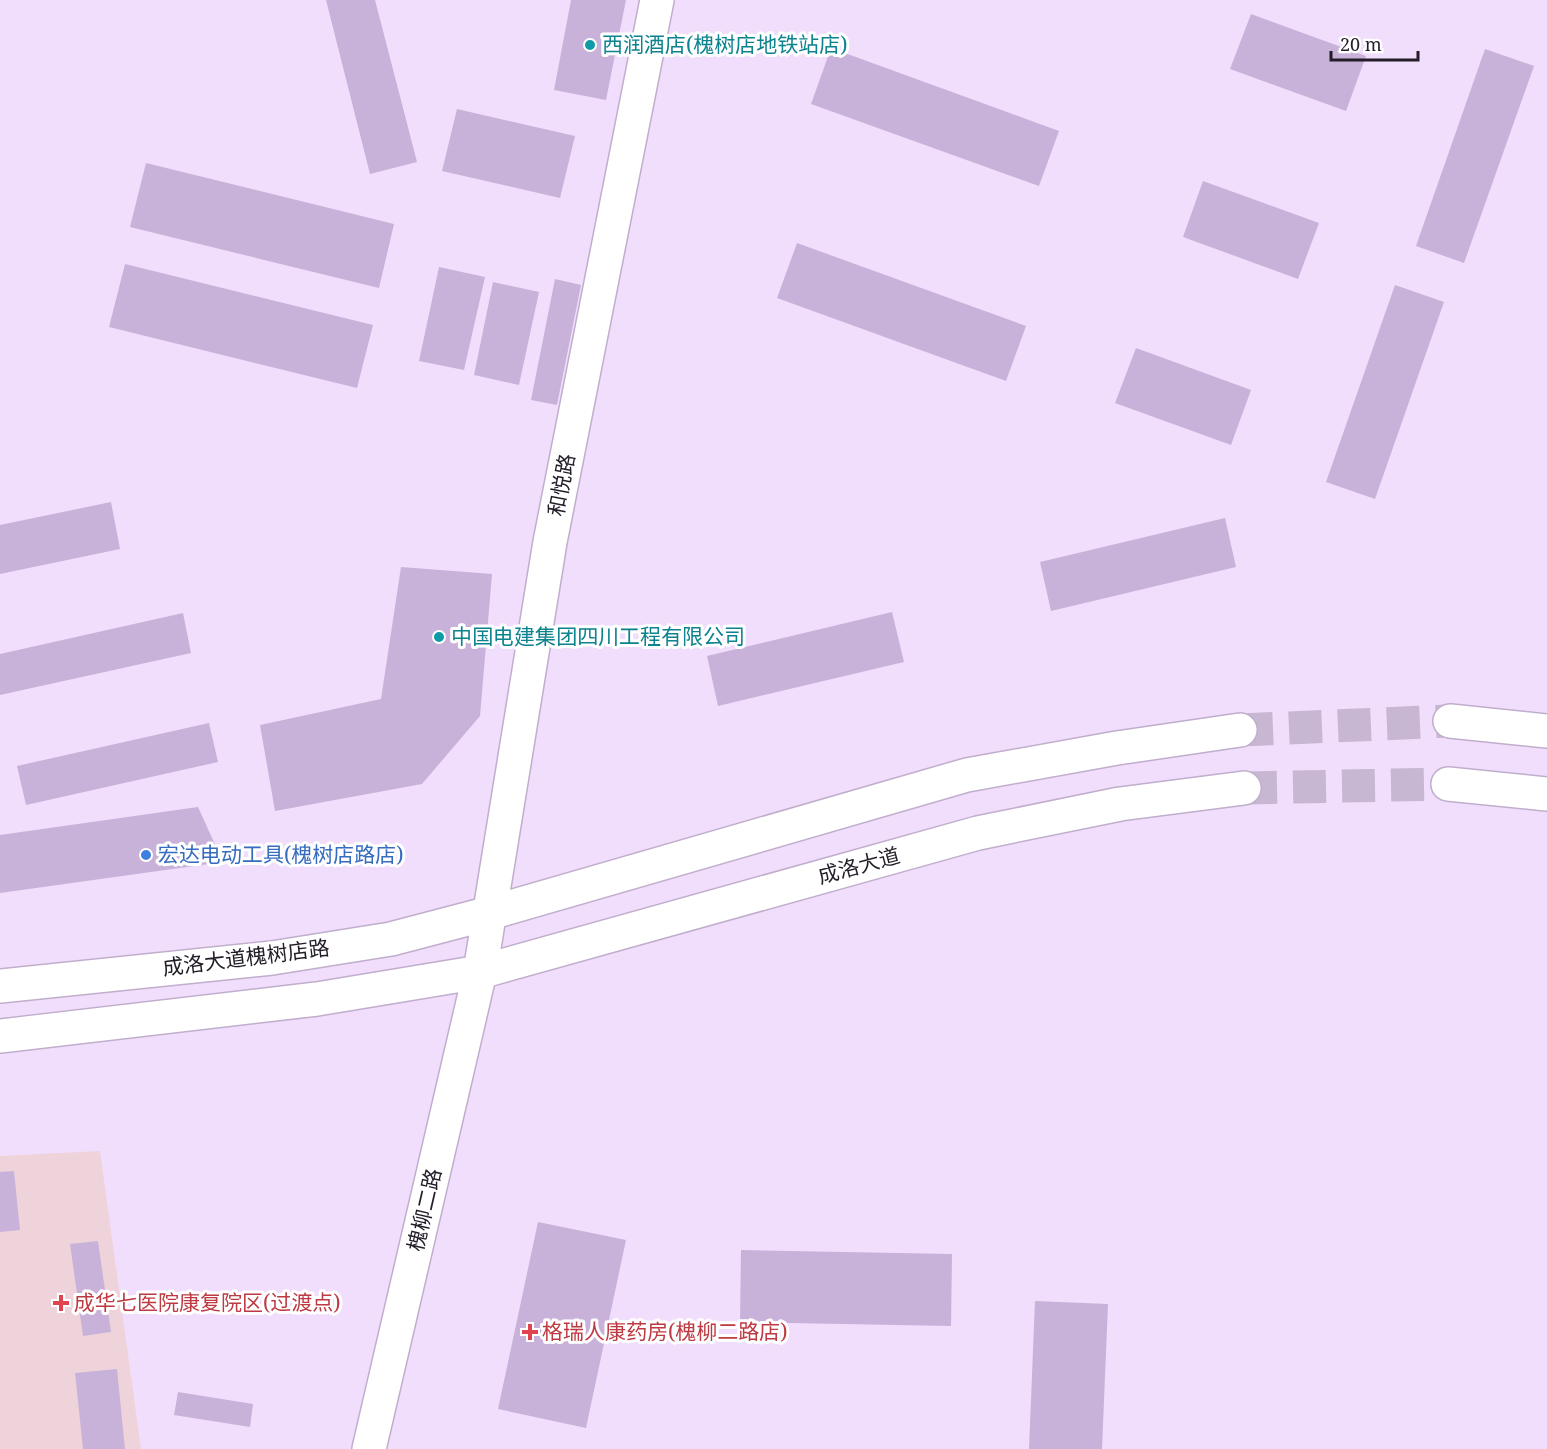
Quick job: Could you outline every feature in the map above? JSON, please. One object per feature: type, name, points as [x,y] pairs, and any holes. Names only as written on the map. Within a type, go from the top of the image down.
[{"type":"main road","name":"和悦路","points":[[480,972],[550,542],[657,0]]},
{"type":"main road","points":[[1450,721],[1547,731]]},
{"type":"main road","points":[[490,913],[967,775],[1117,748],[1240,730]]},
{"type":"main road","points":[[1448,784],[1547,794]]},
{"type":"main road","name":"成洛大道","points":[[480,972],[978,833],[1120,804],[1244,788]]},
{"type":"main road","name":"成洛大道槐树店路","points":[[0,986],[272,958],[392,939],[490,913]]},
{"type":"main road","points":[[0,1036],[317,999],[480,972]]},
{"type":"main road","name":"槐柳二路","points":[[369,1449],[480,972]]},
{"type":"shaded area","name":"成华七医院康复院区(过渡点)","points":[[100,1151],[141,1449],[0,1449],[0,1156]]},
{"type":"building","points":[[326,0],[375,0],[417,162],[370,174]]},
{"type":"building","name":"西润酒店(槐树店地铁站店)","points":[[571,0],[626,0],[606,100],[554,90]]},
{"type":"building","points":[[1251,14],[1366,56],[1346,111],[1230,69]]},
{"type":"building","points":[[831,48],[1059,131],[1039,186],[811,104]]},
{"type":"building","points":[[1485,49],[1534,66],[1464,263],[1416,246]]},
{"type":"building","points":[[457,109],[575,136],[560,198],[442,171]]},
{"type":"building","points":[[146,163],[394,224],[379,288],[130,227]]},
{"type":"building","points":[[1203,181],[1319,223],[1298,279],[1183,237]]},
{"type":"building","points":[[797,243],[1026,326],[1006,381],[777,298]]},
{"type":"building","points":[[125,264],[373,325],[357,388],[109,327]]},
{"type":"building","points":[[439,267],[485,277],[464,370],[419,361]]},
{"type":"building","points":[[555,279],[581,285],[557,405],[531,400]]},
{"type":"building","points":[[493,282],[539,292],[519,385],[474,375]]},
{"type":"building","points":[[1395,285],[1444,302],[1375,499],[1326,482]]},
{"type":"building","points":[[1136,348],[1251,390],[1231,445],[1115,403]]},
{"type":"building","points":[[111,502],[120,549],[0,574],[0,525]]},
{"type":"building","points":[[1225,518],[1236,567],[1051,611],[1040,562]]},
{"type":"building","name":"中国电建集团四川工程有限公司","points":[[401,567],[492,574],[480,716],[422,784],[275,811],[260,725],[381,699]]},
{"type":"building","points":[[892,612],[904,662],[718,706],[707,656]]},
{"type":"building","points":[[183,613],[191,653],[0,695],[0,654]]},
{"type":"building","points":[[209,723],[218,762],[26,805],[17,766]]},
{"type":"building","points":[[198,807],[223,862],[0,893],[0,835]]},
{"type":"building","points":[[14,1171],[20,1230],[0,1232],[0,1172]]},
{"type":"building","points":[[538,1222],[626,1240],[586,1428],[498,1409]]},
{"type":"building","points":[[98,1241],[111,1332],[83,1336],[70,1244]]},
{"type":"building","points":[[741,1250],[952,1254],[951,1326],[740,1322]]},
{"type":"building","points":[[1035,1301],[1108,1304],[1102,1449],[1029,1449]]},
{"type":"building","points":[[117,1369],[125,1449],[83,1449],[75,1373]]},
{"type":"building","points":[[178,1392],[253,1404],[250,1427],[174,1415]]},
{"type":"tunnel","points":[[1240,730],[1450,721]]},
{"type":"tunnel","points":[[1244,788],[1448,784]]},
{"type":"place","name":"西润酒店(槐树店地铁站店)","points":[[590,45]]},
{"type":"place","name":"中国电建集团四川工程有限公司","points":[[439,637]]},
{"type":"place","name":"宏达电动工具(槐树店路店)","points":[[146,855]]},
{"type":"place","name":"成华七医院康复院区(过渡点)","points":[[61,1303]]},
{"type":"place","name":"格瑞人康药房(槐柳二路店)","points":[[530,1332]]}]
